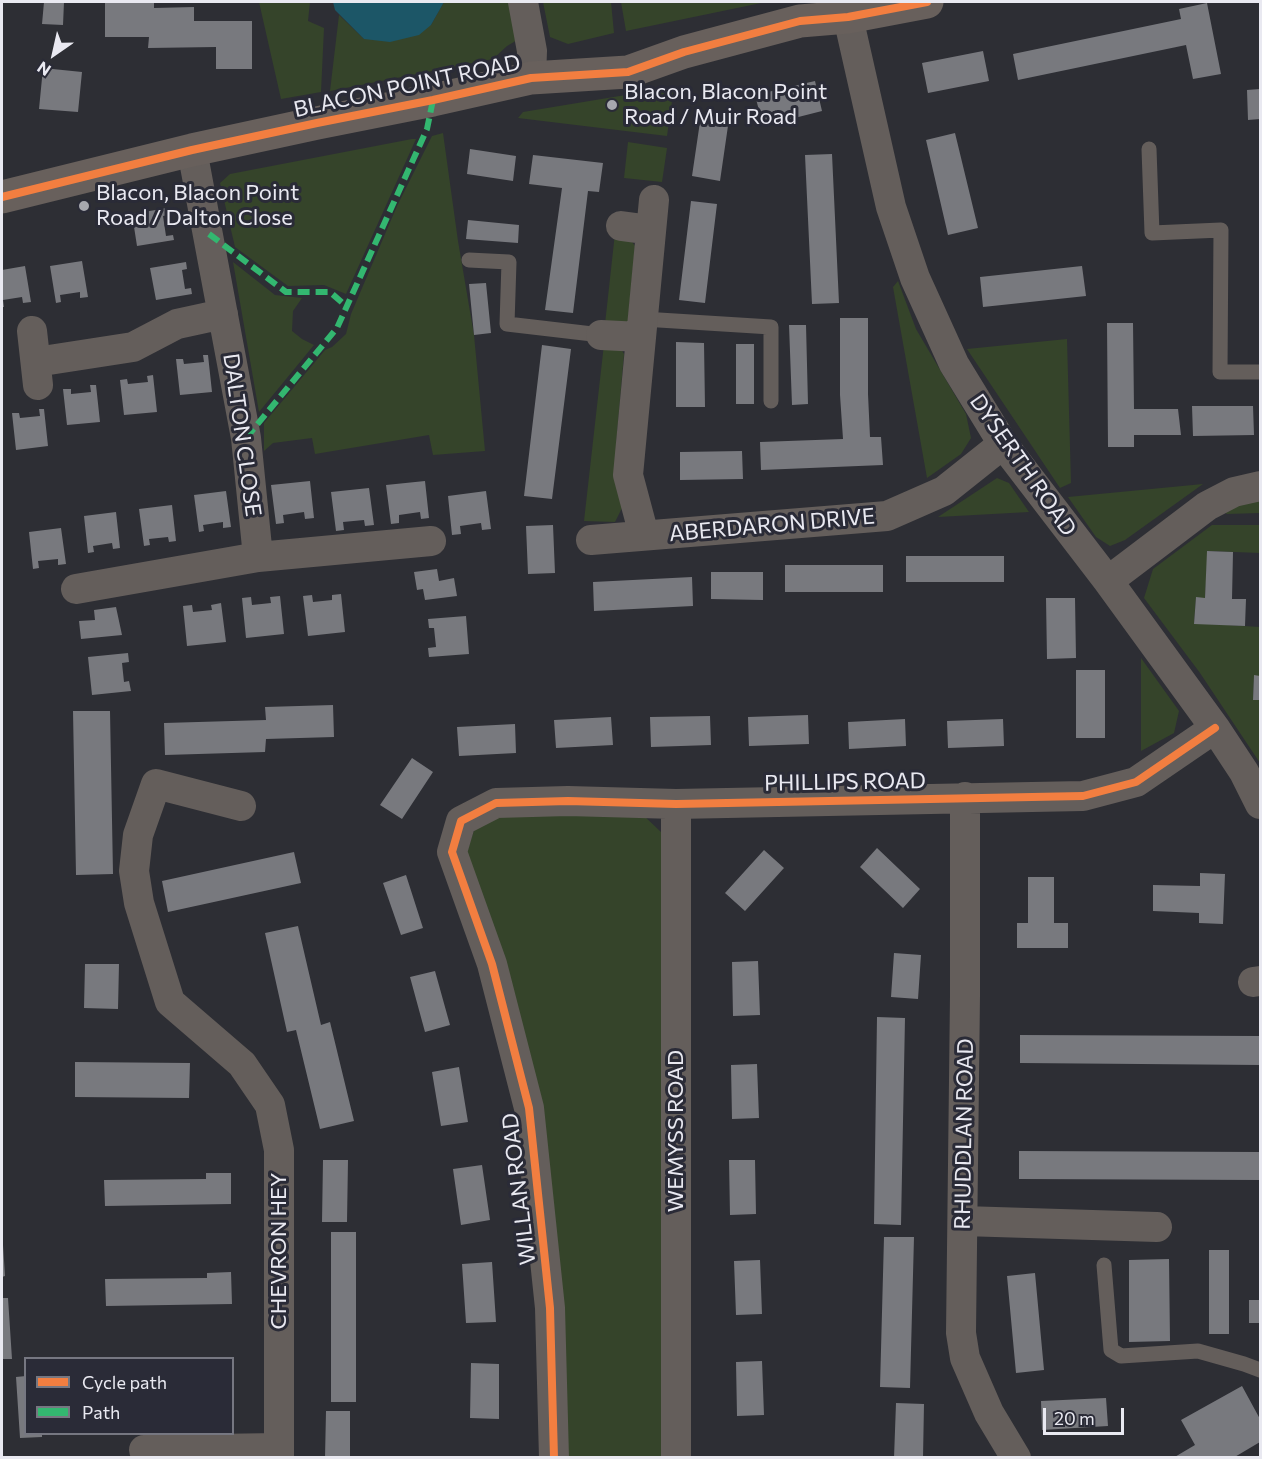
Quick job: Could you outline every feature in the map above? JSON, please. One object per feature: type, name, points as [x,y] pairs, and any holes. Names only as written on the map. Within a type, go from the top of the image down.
[{"type":"street","points":[[523,2],[532,51],[531,78]]},
{"type":"street","name":"BLACON POINT ROAD","points":[[2,197],[192,150],[531,78],[628,72],[684,52],[800,21],[848,17],[927,2]]},
{"type":"street","name":"DYSERTH ROAD","points":[[848,17],[891,207],[915,278],[954,364],[1003,444],[1108,581],[1215,728],[1244,772],[1260,804]]},
{"type":"street","name":"DALTON CLOSE","points":[[192,150],[246,438],[258,557]]},
{"type":"street","points":[[645,535],[628,475],[654,200]]},
{"type":"street","points":[[621,226],[651,230]]},
{"type":"street","points":[[32,330],[37,373],[133,347],[177,324],[223,314]]},
{"type":"street","points":[[600,334],[642,328]]},
{"type":"street","name":"ABERDARON DRIVE","points":[[591,540],[886,516],[944,491],[1003,444]]},
{"type":"street","points":[[1108,581],[1207,506],[1234,492],[1260,486]]},
{"type":"street","points":[[76,589],[258,557],[432,541]]},
{"type":"street","name":"PHILLIPS ROAD","points":[[461,821],[496,803],[568,801],[676,804],[1083,796],[1136,782],[1215,728]]},
{"type":"street","name":"CHEVRON HEY","points":[[144,1450],[279,1453],[279,1150],[270,1105],[242,1064],[170,1002],[139,903],[134,872],[138,835],[156,784],[241,806]]},
{"type":"street","name":"RHUDDLAN ROAD","points":[[965,797],[965,1007],[960,1333],[964,1358],[989,1413],[1016,1458]]},
{"type":"street","name":"WEMYSS ROAD","points":[[676,804],[676,1458]]},
{"type":"street","name":"WILLAN ROAD","points":[[461,821],[453,852],[492,964],[529,1108],[550,1308],[554,1458]]},
{"type":"street","points":[[963,1221],[1157,1227]]},
{"type":"lane","points":[[1149,148],[1152,233],[1221,230],[1220,372],[1260,372]]},
{"type":"lane","points":[[469,260],[509,262],[507,324],[600,334]]},
{"type":"lane","points":[[642,328],[771,327],[771,401]]},
{"type":"lane","points":[[1104,1265],[1112,1350],[1121,1356],[1198,1351],[1260,1370]]},
{"type":"green space","points":[[259,2],[310,2],[308,21],[324,28],[321,92],[281,99]]},
{"type":"green space","points":[[444,2],[512,2],[519,39],[493,59],[330,91],[339,15],[364,39],[431,25]]},
{"type":"green space","points":[[543,2],[611,2],[614,33],[568,44],[550,37]]},
{"type":"green space","points":[[621,2],[766,2],[626,31]]},
{"type":"green space","points":[[674,87],[667,136],[518,118],[523,112]]},
{"type":"green space","points":[[443,133],[474,335],[485,451],[433,455],[429,435],[315,454],[312,438],[273,443],[264,451],[264,423],[325,350],[332,347],[346,334],[351,314],[397,206],[432,136]]},
{"type":"green space","points":[[416,139],[346,294],[324,285],[288,286],[235,247],[220,183],[230,174]]},
{"type":"green space","points":[[628,142],[667,148],[662,182],[624,178]]},
{"type":"green space","points":[[615,233],[628,236],[635,246],[628,322],[605,324]]},
{"type":"green space","points":[[233,262],[275,295],[302,298],[293,311],[292,331],[314,345],[259,412]]},
{"type":"green space","points":[[898,281],[916,329],[966,414],[971,438],[961,454],[927,478],[893,287]]},
{"type":"green space","points":[[1067,339],[1071,483],[1060,488],[967,349]]},
{"type":"green space","points":[[604,344],[619,345],[624,354],[616,445],[624,504],[615,522],[584,521]]},
{"type":"green space","points":[[997,478],[1009,483],[1029,512],[938,517]]},
{"type":"green space","points":[[1203,484],[1125,540],[1110,546],[1096,537],[1068,497]]},
{"type":"green space","points":[[1260,499],[1260,513],[1227,514],[1220,509]]},
{"type":"green space","points":[[1212,525],[1260,525],[1260,553],[1208,551],[1205,598],[1196,598],[1194,623],[1260,627],[1260,676],[1254,676],[1253,700],[1260,700],[1260,763],[1200,673],[1144,598],[1153,569]]},
{"type":"green space","points":[[1141,658],[1179,711],[1174,733],[1141,751]]},
{"type":"green space","points":[[503,813],[642,814],[661,832],[668,1457],[566,1457],[546,1160],[466,855],[477,821]]},
{"type":"water","points":[[333,2],[444,2],[431,25],[419,35],[390,42],[364,39],[335,10]]},
{"type":"building","points":[[44,2],[64,2],[63,25],[42,24]]},
{"type":"building","points":[[105,2],[154,2],[154,8],[194,7],[194,21],[252,21],[252,69],[216,69],[216,47],[148,48],[149,37],[105,37]]},
{"type":"building","points":[[1207,3],[1221,74],[1193,79],[1186,45],[1018,80],[1013,54],[1181,19],[1179,9]]},
{"type":"building","points":[[983,51],[989,81],[928,93],[922,63]]},
{"type":"building","points":[[43,68],[82,72],[78,112],[39,109]]},
{"type":"building","points":[[815,81],[822,111],[763,126],[755,95]]},
{"type":"building","points":[[1260,89],[1260,119],[1248,120],[1247,90]]},
{"type":"building","points":[[701,115],[729,119],[720,181],[692,176]]},
{"type":"building","points":[[955,133],[978,228],[948,235],[926,140]]},
{"type":"building","points":[[470,149],[516,156],[513,181],[467,174]]},
{"type":"building","points":[[832,154],[839,303],[812,304],[805,155]]},
{"type":"building","points":[[533,155],[603,163],[599,192],[588,191],[573,313],[545,310],[562,188],[529,184]]},
{"type":"building","points":[[691,201],[717,204],[705,303],[679,300]]},
{"type":"building","points":[[167,208],[169,215],[163,216],[166,236],[173,235],[174,240],[137,246],[132,214]]},
{"type":"building","points":[[468,220],[519,225],[518,243],[466,239]]},
{"type":"building","points":[[82,261],[88,297],[80,298],[80,292],[60,295],[61,302],[56,303],[50,266]]},
{"type":"building","points":[[186,262],[187,269],[182,270],[185,289],[191,288],[192,294],[156,300],[150,268]]},
{"type":"building","points":[[25,266],[31,302],[23,303],[22,297],[3,300],[4,307],[2,307],[2,270]]},
{"type":"building","points":[[1082,266],[1086,296],[983,307],[980,277]]},
{"type":"building","points":[[486,283],[491,333],[474,335],[469,284]]},
{"type":"building","points":[[840,318],[868,318],[870,437],[881,437],[883,465],[761,470],[760,442],[843,439],[840,395]]},
{"type":"building","points":[[1107,323],[1133,323],[1134,409],[1178,409],[1181,435],[1134,435],[1134,447],[1108,447]]},
{"type":"building","points":[[789,325],[806,325],[808,404],[792,405]]},
{"type":"building","points":[[676,342],[704,343],[705,407],[676,407]]},
{"type":"building","points":[[736,344],[754,344],[754,404],[736,404]]},
{"type":"building","points":[[542,345],[571,349],[552,499],[524,496]]},
{"type":"building","points":[[203,355],[208,355],[212,392],[180,395],[176,359],[183,359],[184,364],[204,362]]},
{"type":"building","points":[[153,375],[157,412],[124,415],[120,380],[127,379],[128,384],[148,382],[147,376]]},
{"type":"building","points":[[90,385],[96,385],[100,422],[67,425],[63,389],[71,389],[71,394],[91,392]]},
{"type":"building","points":[[1192,406],[1253,406],[1254,435],[1193,436]]},
{"type":"building","points":[[39,409],[44,409],[48,446],[16,450],[12,413],[19,413],[20,418],[40,416]]},
{"type":"building","points":[[742,451],[743,479],[680,480],[680,452]]},
{"type":"building","points":[[310,481],[314,518],[305,519],[304,512],[283,515],[284,523],[276,524],[271,485]]},
{"type":"building","points":[[425,481],[429,518],[421,519],[420,512],[399,515],[399,523],[391,524],[386,485]]},
{"type":"building","points":[[369,488],[374,525],[365,526],[364,520],[343,522],[344,530],[336,531],[331,492]]},
{"type":"building","points":[[226,491],[231,527],[223,528],[223,522],[203,525],[204,531],[199,532],[194,495]]},
{"type":"building","points":[[486,491],[491,529],[482,530],[481,523],[460,526],[461,534],[452,535],[448,496]]},
{"type":"building","points":[[172,505],[176,541],[169,542],[168,537],[149,539],[150,545],[144,546],[139,509]]},
{"type":"building","points":[[116,512],[120,548],[113,549],[112,543],[93,546],[94,552],[88,553],[84,516]]},
{"type":"building","points":[[553,525],[555,573],[528,574],[526,526]]},
{"type":"building","points":[[61,528],[66,564],[58,565],[58,559],[38,561],[39,568],[33,569],[29,532]]},
{"type":"building","points":[[1207,551],[1233,552],[1232,599],[1246,599],[1245,626],[1194,624],[1196,597],[1205,598]]},
{"type":"building","points":[[906,556],[1004,556],[1004,582],[906,582]]},
{"type":"building","points":[[785,565],[883,565],[883,592],[785,592]]},
{"type":"building","points":[[437,569],[439,581],[454,578],[457,596],[425,600],[423,589],[417,590],[414,572]]},
{"type":"building","points":[[711,572],[763,572],[763,600],[711,599]]},
{"type":"building","points":[[692,577],[693,606],[594,611],[593,582]]},
{"type":"building","points":[[341,594],[345,632],[308,636],[303,596],[312,595],[313,602],[332,600],[332,595]]},
{"type":"building","points":[[280,596],[284,634],[246,638],[242,598],[251,597],[252,605],[271,603],[270,597]]},
{"type":"building","points":[[1046,598],[1075,598],[1076,658],[1047,659]]},
{"type":"building","points":[[221,603],[226,642],[187,646],[183,606],[192,605],[193,612],[212,610],[211,605]]},
{"type":"building","points":[[116,607],[122,635],[81,639],[79,621],[95,620],[94,610]]},
{"type":"building","points":[[466,616],[469,654],[429,657],[428,648],[436,647],[434,628],[429,628],[428,619]]},
{"type":"building","points":[[128,653],[129,662],[122,663],[124,682],[129,681],[131,691],[92,695],[88,657]]},
{"type":"building","points":[[1076,670],[1105,670],[1105,738],[1076,738]]},
{"type":"building","points":[[1254,675],[1260,676],[1260,700],[1253,700]]},
{"type":"building","points":[[333,705],[334,737],[266,739],[265,752],[165,755],[164,723],[266,720],[265,707]]},
{"type":"building","points":[[73,711],[110,711],[113,874],[76,875]]},
{"type":"building","points":[[808,715],[809,744],[749,746],[748,717]]},
{"type":"building","points":[[710,716],[711,745],[651,747],[650,717]]},
{"type":"building","points":[[611,717],[613,745],[556,748],[554,720]]},
{"type":"building","points":[[905,719],[906,746],[849,749],[848,722]]},
{"type":"building","points":[[1003,719],[1004,746],[948,748],[947,721]]},
{"type":"building","points":[[515,724],[516,753],[459,756],[457,727]]},
{"type":"building","points":[[412,758],[433,772],[402,819],[380,805]]},
{"type":"building","points":[[877,848],[920,889],[903,908],[860,867]]},
{"type":"building","points":[[764,850],[784,868],[745,911],[725,893]]},
{"type":"building","points":[[294,852],[301,883],[168,912],[162,881]]},
{"type":"building","points":[[1200,873],[1225,874],[1223,924],[1199,923],[1199,913],[1153,911],[1153,885],[1200,886]]},
{"type":"building","points":[[406,875],[423,928],[401,935],[383,883]]},
{"type":"building","points":[[1028,877],[1054,877],[1054,923],[1068,923],[1068,948],[1017,948],[1017,923],[1028,923]]},
{"type":"building","points":[[298,926],[321,1025],[330,1022],[354,1121],[320,1129],[296,1030],[287,1032],[265,933]]},
{"type":"building","points":[[894,953],[921,955],[918,999],[891,997]]},
{"type":"building","points":[[758,961],[760,1015],[733,1016],[732,962]]},
{"type":"building","points":[[85,964],[119,964],[118,1009],[84,1008]]},
{"type":"building","points":[[435,971],[450,1025],[425,1032],[410,977]]},
{"type":"building","points":[[877,1017],[905,1018],[901,1225],[874,1224]]},
{"type":"building","points":[[1020,1035],[1260,1036],[1260,1065],[1020,1063]]},
{"type":"building","points":[[75,1062],[190,1063],[189,1098],[75,1097]]},
{"type":"building","points":[[757,1064],[759,1118],[732,1119],[731,1065]]},
{"type":"building","points":[[459,1067],[468,1122],[441,1126],[432,1072]]},
{"type":"building","points":[[1019,1151],[1260,1152],[1260,1180],[1019,1179]]},
{"type":"building","points":[[323,1160],[348,1160],[347,1222],[322,1222]]},
{"type":"building","points":[[729,1160],[755,1160],[756,1214],[730,1215]]},
{"type":"building","points":[[482,1165],[490,1220],[461,1225],[453,1169]]},
{"type":"building","points":[[206,1173],[231,1173],[231,1204],[105,1206],[104,1180],[206,1179]]},
{"type":"building","points":[[331,1232],[356,1232],[356,1402],[331,1402]]},
{"type":"building","points":[[884,1237],[914,1237],[910,1388],[880,1387]]},
{"type":"building","points":[[2,1245],[5,1276],[2,1277]]},
{"type":"building","points":[[1209,1250],[1229,1250],[1229,1334],[1209,1334]]},
{"type":"building","points":[[1169,1259],[1170,1341],[1129,1342],[1129,1260]]},
{"type":"building","points":[[760,1260],[762,1314],[736,1315],[734,1261]]},
{"type":"building","points":[[492,1262],[496,1322],[466,1323],[462,1264]]},
{"type":"building","points":[[231,1272],[232,1304],[106,1306],[105,1279],[207,1278],[207,1273]]},
{"type":"building","points":[[1035,1273],[1044,1370],[1016,1373],[1007,1276]]},
{"type":"building","points":[[2,1298],[8,1298],[12,1359],[2,1359]]},
{"type":"building","points":[[1249,1300],[1260,1300],[1260,1323],[1249,1323]]},
{"type":"building","points":[[762,1361],[764,1415],[737,1416],[736,1362]]},
{"type":"building","points":[[471,1363],[499,1364],[499,1419],[470,1418]]},
{"type":"building","points":[[24,1376],[24,1435],[42,1435],[42,1437],[20,1438],[16,1377]]},
{"type":"building","points":[[1242,1386],[1260,1419],[1260,1442],[1233,1458],[1173,1458],[1195,1445],[1181,1420]]},
{"type":"building","points":[[1106,1398],[1108,1426],[1042,1430],[1041,1401]]},
{"type":"building","points":[[896,1403],[924,1404],[923,1458],[894,1458]]},
{"type":"building","points":[[326,1411],[350,1411],[350,1458],[325,1458]]},
{"type":"marked path","points":[[246,438],[337,328],[427,129],[433,100]]},
{"type":"marked path","points":[[209,234],[286,292],[330,292],[346,306]]},
{"type":"cycle path","points":[[2,197],[192,150],[531,78],[628,72],[684,52],[800,21],[848,17],[927,2]]},
{"type":"cycle path","points":[[554,1458],[550,1308],[529,1108],[492,964],[452,852],[461,821],[496,803],[568,801],[676,804],[1083,796],[1136,782],[1215,728]]},
{"type":"place","name":"Blacon, Blacon Point Road / Muir Road","points":[[612,105]]},
{"type":"place","name":"Blacon, Blacon Point Road / Dalton Close","points":[[84,206]]}]
